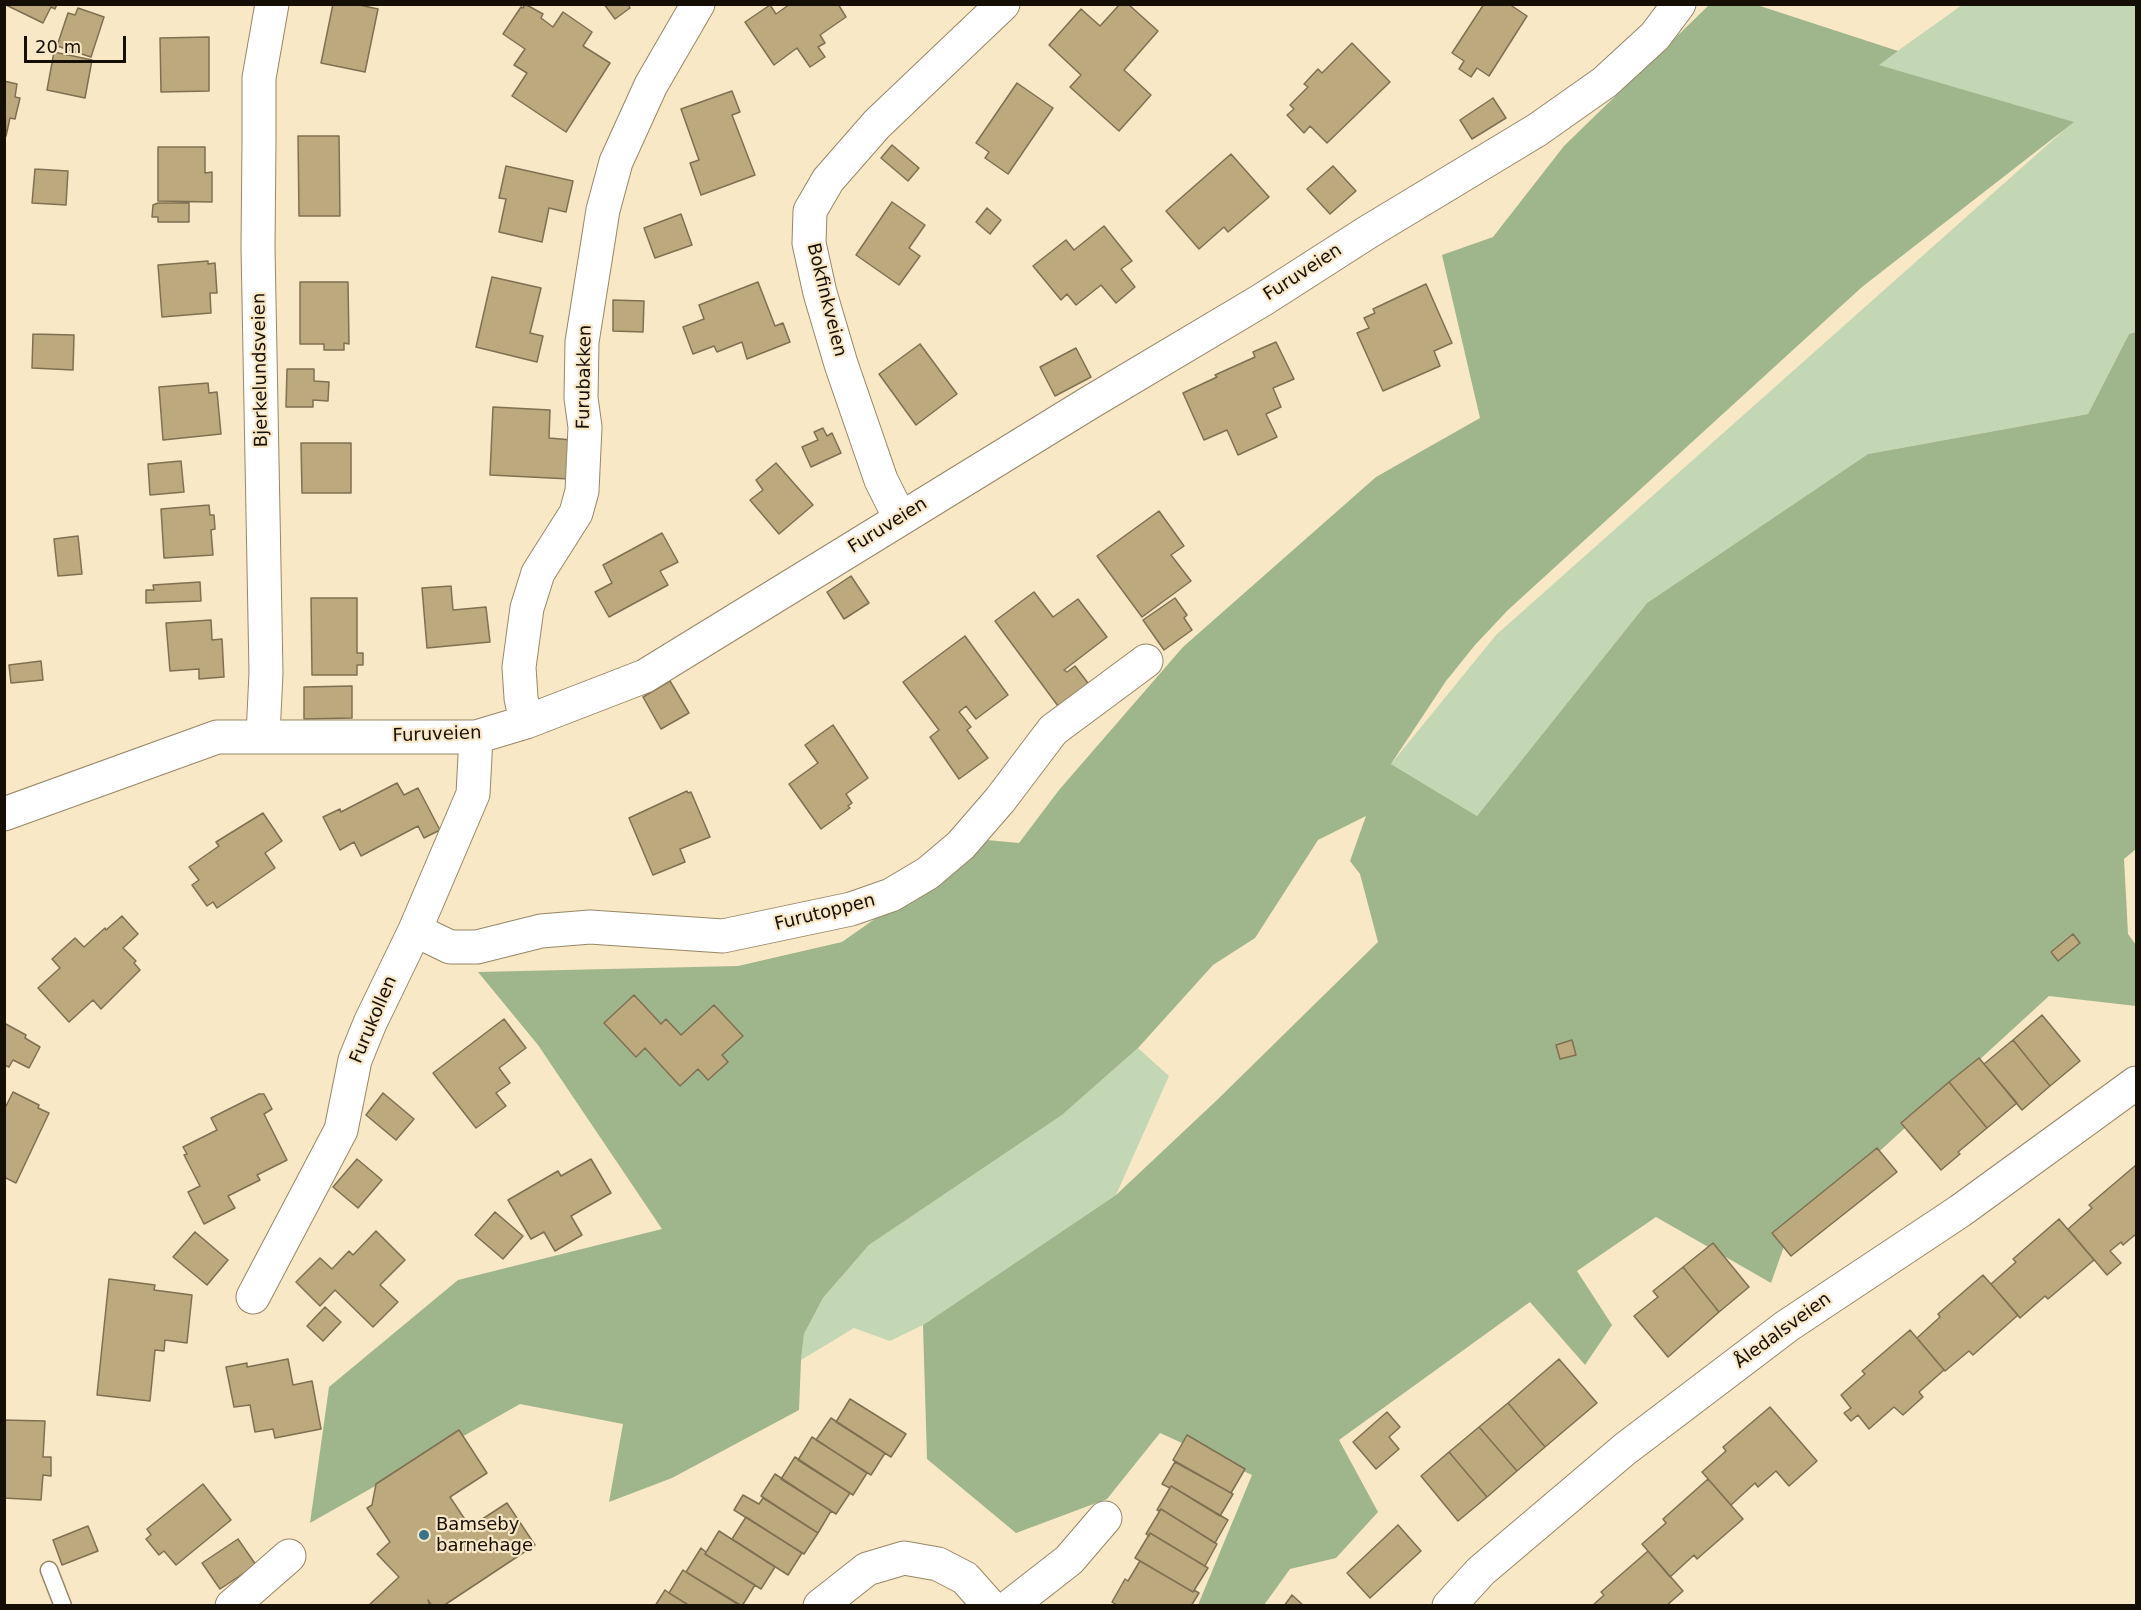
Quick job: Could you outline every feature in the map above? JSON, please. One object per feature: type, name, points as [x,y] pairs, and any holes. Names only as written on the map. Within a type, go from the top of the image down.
[{"type":"street","name":"Bjerkelundsveien","points":[[263,735],[266,673],[258,247],[259,78],[272,4]]},
{"type":"street","name":"Furubakken","points":[[526,722],[521,698],[519,668],[527,608],[538,573],[576,513],[582,491],[585,427],[581,398],[582,342],[603,210],[616,162],[646,95],[698,4]]},
{"type":"street","name":"Bokfinkveien","points":[[900,518],[881,480],[841,364],[820,293],[809,243],[810,211],[828,180],[877,124],[1003,4]]},
{"type":"street","name":"Furuveien","points":[[4,814],[217,737],[263,735],[476,737],[526,722],[645,676],[1537,130],[1605,82],[1655,36],[1679,4]]},
{"type":"street","name":"Furutoppen","points":[[415,930],[450,947],[477,947],[541,931],[590,927],[723,936],[851,909],[891,895],[928,873],[1026,788],[1053,730],[1146,661]]},
{"type":"street","name":"Furukollen","points":[[253,1297],[341,1130],[355,1060],[370,1023],[415,930],[473,795],[476,737]]},
{"type":"street","name":"Åledalsveien","points":[[1449,1605],[1481,1571],[1626,1449],[1777,1333],[1960,1211],[2136,1083]]},
{"type":"street","points":[[1010,1605],[1069,1560],[1105,1518]]},
{"type":"street","points":[[232,1605],[289,1556]]},
{"type":"street","points":[[819,1605],[867,1569],[904,1558],[938,1564],[965,1578],[990,1605]]},
{"type":"lane","points":[[49,1570],[63,1605]]},
{"type":"green space","points":[[1709,5],[1757,5],[1898,51],[1879,65],[2074,122],[1862,287],[1508,610],[1475,645],[1446,681],[1391,764],[1477,816],[1647,603],[1868,454],[2088,414],[2129,334],[2136,332],[2136,849],[2124,859],[2128,934],[2136,945],[2136,1006],[2049,996],[1788,1235],[1771,1283],[1656,1217],[1577,1271],[1612,1325],[1585,1365],[1530,1302],[1339,1440],[1378,1512],[1336,1558],[1290,1569],[1264,1605],[1198,1605],[1252,1475],[1160,1433],[1107,1499],[1016,1533],[927,1459],[923,1325],[1116,1195],[1217,1100],[1378,942],[1360,874],[1350,861],[1366,816],[1318,840],[1255,938],[1213,965],[1138,1048],[1062,1115],[869,1245],[823,1298],[804,1334],[799,1410],[672,1478],[609,1502],[623,1424],[520,1404],[310,1523],[329,1387],[458,1280],[662,1229],[538,1045],[478,972],[738,966],[842,942],[987,840],[1019,843],[1059,790],[1183,647],[1376,477],[1480,418],[1442,255],[1493,237],[1564,146]]},
{"type":"green space","points":[[1962,5],[2136,5],[2136,332],[2129,334],[2088,414],[1868,454],[1647,603],[1477,816],[1391,764],[1496,635],[2073,122],[1878,65]]},
{"type":"green space","points":[[1138,1048],[1169,1076],[1116,1195],[923,1325],[890,1341],[854,1328],[801,1360],[804,1334],[823,1298],[869,1245],[1062,1115]]},
{"type":"building","points":[[4,4],[57,4],[55,9],[51,7],[43,23]]},
{"type":"building","points":[[333,4],[355,4],[378,9],[365,72],[321,63]]},
{"type":"building","points":[[525,4],[543,14],[541,18],[553,27],[563,12],[592,32],[583,46],[610,63],[566,132],[512,96],[527,73],[514,65],[525,49],[503,34]]},
{"type":"building","points":[[604,4],[628,4],[630,8],[615,19]]},
{"type":"building","points":[[790,4],[838,4],[846,17],[820,35],[825,43],[818,47],[825,57],[810,67],[797,48],[774,65],[745,22],[770,5],[776,14]]},
{"type":"building","points":[[1120,4],[1128,4],[1158,31],[1124,70],[1151,95],[1119,131],[1070,87],[1081,75],[1049,45],[1081,9],[1100,26]]},
{"type":"building","points":[[1484,4],[1509,4],[1527,16],[1489,76],[1477,68],[1471,77],[1459,69],[1464,61],[1452,53]]},
{"type":"building","points":[[78,8],[104,17],[91,57],[57,46],[68,13],[75,15]]},
{"type":"building","points":[[209,37],[209,91],[161,92],[160,38]]},
{"type":"building","points":[[1352,43],[1390,82],[1327,143],[1310,126],[1304,133],[1287,115],[1294,109],[1290,105],[1308,87],[1304,84],[1318,69],[1322,73]]},
{"type":"building","points":[[54,52],[92,60],[85,98],[47,90]]},
{"type":"building","points":[[4,81],[17,84],[15,97],[20,98],[15,119],[10,118],[6,136]]},
{"type":"building","points":[[1017,83],[1053,108],[1008,174],[985,158],[989,152],[976,143]]},
{"type":"building","points":[[732,91],[740,112],[732,115],[755,175],[701,195],[690,163],[699,160],[681,109]]},
{"type":"building","points":[[1493,98],[1506,118],[1472,139],[1460,120]]},
{"type":"building","points":[[298,136],[339,136],[340,216],[299,216]]},
{"type":"building","points":[[892,145],[919,168],[908,181],[881,158]]},
{"type":"building","points":[[158,147],[205,147],[205,173],[212,172],[212,202],[158,201]]},
{"type":"building","points":[[1231,154],[1269,197],[1228,232],[1224,227],[1199,249],[1166,211]]},
{"type":"building","points":[[506,166],[573,181],[566,212],[549,208],[542,242],[499,232],[506,199],[499,198]]},
{"type":"building","points":[[1333,166],[1356,191],[1330,214],[1307,189]]},
{"type":"building","points":[[35,169],[68,171],[66,205],[32,203]]},
{"type":"building","points":[[892,202],[925,225],[909,248],[920,256],[899,285],[856,255]]},
{"type":"building","points":[[189,203],[189,222],[158,222],[158,217],[152,217],[153,205]]},
{"type":"building","points":[[987,208],[1001,220],[990,234],[976,222]]},
{"type":"building","points":[[681,214],[692,245],[655,258],[644,228]]},
{"type":"building","points":[[1104,226],[1132,261],[1121,269],[1135,287],[1116,303],[1101,285],[1076,305],[1067,294],[1061,300],[1033,266],[1066,240],[1074,250]]},
{"type":"building","points":[[208,261],[208,264],[215,263],[217,293],[210,293],[211,313],[162,317],[158,265]]},
{"type":"building","points":[[492,277],[541,288],[530,333],[543,336],[537,362],[476,347]]},
{"type":"building","points":[[300,282],[348,282],[349,344],[344,343],[344,350],[324,350],[324,344],[300,344]]},
{"type":"building","points":[[758,282],[775,326],[783,323],[790,342],[747,359],[742,342],[717,352],[714,346],[693,354],[683,327],[704,319],[699,305]]},
{"type":"building","points":[[1426,284],[1452,343],[1434,351],[1440,366],[1383,391],[1357,333],[1369,328],[1364,318],[1375,313],[1373,309]]},
{"type":"building","points":[[613,300],[644,301],[643,332],[613,331]]},
{"type":"building","points":[[33,334],[74,335],[73,370],[32,368]]},
{"type":"building","points":[[1276,342],[1294,379],[1273,388],[1281,407],[1266,414],[1277,437],[1238,455],[1227,430],[1204,440],[1183,393],[1255,357],[1253,352]]},
{"type":"building","points":[[920,344],[957,394],[916,425],[879,374]]},
{"type":"building","points":[[1076,348],[1091,377],[1055,396],[1040,367]]},
{"type":"building","points":[[287,369],[314,369],[314,381],[329,382],[328,401],[313,400],[313,407],[286,407]]},
{"type":"building","points":[[208,383],[209,393],[217,392],[221,434],[163,440],[159,387]]},
{"type":"building","points":[[493,407],[550,410],[549,438],[572,440],[570,479],[490,475]]},
{"type":"building","points":[[823,428],[827,436],[832,433],[841,453],[811,467],[802,447],[818,440],[814,432]]},
{"type":"building","points":[[301,443],[351,443],[351,493],[302,493]]},
{"type":"building","points":[[181,461],[184,492],[150,495],[148,464]]},
{"type":"building","points":[[776,463],[813,505],[779,534],[750,500],[763,490],[756,480]]},
{"type":"building","points":[[209,505],[210,515],[214,515],[215,529],[211,530],[213,555],[164,558],[161,509]]},
{"type":"building","points":[[1159,511],[1184,546],[1171,555],[1191,581],[1142,617],[1097,556]]},
{"type":"building","points":[[662,533],[678,562],[660,571],[668,585],[609,617],[595,592],[612,583],[603,565]]},
{"type":"building","points":[[78,536],[82,574],[58,576],[54,539]]},
{"type":"building","points":[[851,576],[869,603],[844,619],[827,592]]},
{"type":"building","points":[[200,582],[201,601],[146,603],[146,590],[154,590],[153,585]]},
{"type":"building","points":[[451,586],[453,610],[486,607],[490,642],[427,648],[422,588]]},
{"type":"building","points":[[1034,592],[1053,617],[1078,599],[1107,637],[1064,670],[1067,672],[1075,666],[1091,687],[1061,710],[995,621]]},
{"type":"building","points":[[311,598],[357,598],[357,653],[363,653],[363,665],[357,665],[357,675],[312,675]]},
{"type":"building","points":[[1175,598],[1187,615],[1184,618],[1192,630],[1164,650],[1143,620]]},
{"type":"building","points":[[211,620],[212,640],[222,639],[224,677],[199,679],[199,669],[170,671],[166,623]]},
{"type":"building","points":[[965,636],[1008,695],[976,719],[966,706],[959,712],[971,727],[967,730],[988,758],[959,779],[930,737],[939,730],[903,682]]},
{"type":"building","points":[[41,661],[43,680],[11,683],[9,665]]},
{"type":"building","points":[[670,681],[689,713],[661,729],[643,697]]},
{"type":"building","points":[[352,686],[352,718],[304,719],[304,687]]},
{"type":"building","points":[[833,725],[868,778],[846,794],[852,803],[848,806],[850,808],[821,829],[789,784],[818,763],[805,745]]},
{"type":"building","points":[[397,783],[404,795],[418,788],[440,830],[424,838],[418,826],[361,856],[354,842],[340,850],[323,817],[340,809],[341,812]]},
{"type":"building","points":[[687,791],[691,792],[710,837],[680,849],[685,862],[653,875],[629,818]]},
{"type":"building","points":[[263,813],[282,841],[265,853],[275,868],[217,908],[213,902],[207,906],[192,885],[199,880],[189,867],[219,846],[216,842]]},
{"type":"building","points":[[122,916],[138,934],[123,948],[136,961],[134,963],[140,970],[101,1009],[93,1000],[69,1022],[38,988],[60,968],[52,959],[75,938],[84,947]]},
{"type":"building","points":[[2073,934],[2080,943],[2058,961],[2051,952]]},
{"type":"building","points":[[634,995],[661,1024],[666,1019],[681,1035],[714,1005],[743,1036],[722,1055],[728,1062],[708,1080],[698,1069],[680,1086],[645,1048],[636,1057],[604,1023]]},
{"type":"building","points":[[2042,1015],[2080,1061],[2050,1086],[2013,1040]]},
{"type":"building","points":[[504,1019],[526,1048],[499,1068],[510,1083],[496,1093],[506,1106],[476,1128],[433,1073]]},
{"type":"building","points":[[4,1023],[26,1035],[25,1038],[40,1047],[29,1068],[13,1060],[9,1067],[4,1065]]},
{"type":"building","points":[[1572,1040],[1576,1055],[1560,1059],[1556,1045]]},
{"type":"building","points":[[2013,1040],[2050,1086],[2022,1110],[1984,1064]]},
{"type":"building","points":[[1979,1058],[2017,1103],[1987,1128],[1949,1082]]},
{"type":"building","points":[[1949,1082],[1987,1128],[1958,1152],[1960,1154],[1941,1170],[1901,1123]]},
{"type":"building","points":[[13,1092],[39,1105],[38,1108],[49,1113],[16,1183],[4,1177],[4,1110]]},
{"type":"building","points":[[383,1093],[414,1119],[396,1140],[366,1115]]},
{"type":"building","points":[[259,1094],[264,1094],[272,1109],[264,1114],[287,1160],[257,1175],[260,1180],[228,1196],[235,1208],[204,1224],[188,1192],[200,1186],[184,1155],[187,1154],[183,1147],[217,1130],[211,1118]]},
{"type":"building","points":[[1877,1148],[1897,1172],[1791,1256],[1772,1233]]},
{"type":"building","points":[[357,1159],[382,1180],[358,1208],[333,1187]]},
{"type":"building","points":[[591,1159],[611,1193],[571,1216],[582,1235],[555,1251],[544,1232],[531,1239],[508,1200],[558,1171],[561,1176]]},
{"type":"building","points":[[2136,1165],[2136,1234],[2123,1245],[2121,1242],[2110,1251],[2121,1263],[2107,1275],[2068,1229],[2092,1208],[2089,1205]]},
{"type":"building","points":[[495,1212],[523,1236],[503,1259],[475,1235]]},
{"type":"building","points":[[2059,1219],[2094,1260],[2048,1299],[2045,1296],[2020,1318],[1991,1284],[2016,1262],[2013,1259]]},
{"type":"building","points":[[376,1231],[405,1260],[380,1285],[398,1302],[373,1327],[335,1290],[320,1306],[296,1282],[320,1258],[332,1269],[349,1251],[353,1255]]},
{"type":"building","points":[[195,1232],[228,1260],[207,1285],[173,1257]]},
{"type":"building","points":[[1713,1243],[1749,1287],[1719,1312],[1683,1267]]},
{"type":"building","points":[[1683,1267],[1719,1312],[1668,1357],[1634,1316],[1658,1297],[1653,1291]]},
{"type":"building","points":[[1983,1275],[2018,1315],[1973,1355],[1969,1351],[1945,1371],[1917,1338],[1940,1317],[1938,1314]]},
{"type":"building","points":[[109,1279],[155,1285],[154,1290],[192,1295],[187,1343],[165,1340],[164,1351],[155,1350],[150,1401],[97,1395]]},
{"type":"building","points":[[325,1307],[341,1322],[323,1341],[307,1326]]},
{"type":"building","points":[[1910,1330],[1944,1370],[1919,1392],[1923,1397],[1903,1415],[1894,1407],[1869,1429],[1858,1415],[1851,1421],[1844,1413],[1851,1408],[1841,1395],[1865,1374],[1862,1371]]},
{"type":"building","points":[[288,1359],[293,1385],[312,1381],[321,1429],[275,1438],[273,1429],[255,1432],[250,1405],[234,1407],[226,1367],[247,1363],[247,1367]]},
{"type":"building","points":[[1559,1359],[1597,1403],[1545,1447],[1508,1403]]},
{"type":"building","points":[[850,1399],[906,1434],[891,1457],[836,1422]]},
{"type":"building","points":[[1508,1403],[1545,1447],[1517,1471],[1479,1427]]},
{"type":"building","points":[[1770,1407],[1817,1461],[1789,1486],[1776,1471],[1758,1487],[1755,1483],[1731,1505],[1702,1472],[1726,1451],[1723,1447]]},
{"type":"building","points":[[1387,1412],[1400,1427],[1389,1437],[1399,1449],[1376,1469],[1353,1442]]},
{"type":"building","points":[[831,1418],[885,1453],[871,1475],[816,1440]]},
{"type":"building","points":[[4,1420],[45,1421],[43,1457],[51,1457],[51,1476],[43,1475],[41,1500],[4,1498]]},
{"type":"building","points":[[1479,1427],[1517,1471],[1487,1497],[1449,1452]]},
{"type":"building","points":[[459,1430],[487,1473],[450,1497],[470,1527],[507,1503],[535,1545],[443,1606],[432,1606],[428,1600],[430,1606],[368,1606],[399,1577],[377,1554],[390,1542],[367,1508],[372,1505],[376,1484]]},
{"type":"building","points":[[1187,1435],[1245,1469],[1231,1493],[1173,1460]]},
{"type":"building","points":[[812,1437],[867,1473],[853,1495],[798,1460]]},
{"type":"building","points":[[1449,1452],[1487,1497],[1458,1521],[1421,1476]]},
{"type":"building","points":[[795,1457],[850,1493],[836,1514],[781,1479]]},
{"type":"building","points":[[1175,1462],[1233,1494],[1220,1516],[1171,1486],[1170,1488],[1162,1484]]},
{"type":"building","points":[[775,1474],[831,1511],[818,1533],[761,1496]]},
{"type":"building","points":[[1708,1479],[1743,1519],[1697,1559],[1694,1555],[1670,1577],[1642,1544],[1666,1523],[1663,1519]]},
{"type":"building","points":[[203,1484],[231,1520],[176,1565],[164,1551],[159,1555],[146,1539],[151,1535],[147,1529]]},
{"type":"building","points":[[1171,1486],[1228,1520],[1215,1543],[1161,1509],[1157,1510]]},
{"type":"building","points":[[743,1495],[759,1504],[763,1498],[818,1533],[804,1554],[734,1510]]},
{"type":"building","points":[[1161,1509],[1217,1544],[1205,1566],[1150,1533],[1149,1536],[1146,1534]]},
{"type":"building","points":[[746,1517],[802,1553],[788,1575],[732,1539]]},
{"type":"building","points":[[1398,1525],[1421,1551],[1370,1598],[1347,1573]]},
{"type":"building","points":[[88,1526],[98,1551],[62,1565],[53,1540]]},
{"type":"building","points":[[719,1531],[775,1567],[761,1589],[705,1554]]},
{"type":"building","points":[[1150,1533],[1208,1568],[1193,1592],[1135,1558]]},
{"type":"building","points":[[238,1539],[256,1565],[220,1589],[202,1563]]},
{"type":"building","points":[[701,1548],[706,1552],[705,1554],[755,1585],[742,1606],[686,1572]]},
{"type":"building","points":[[1648,1551],[1683,1591],[1666,1606],[1592,1606],[1604,1595],[1601,1592]]},
{"type":"building","points":[[1140,1561],[1193,1592],[1194,1590],[1199,1593],[1191,1606],[1118,1606],[1112,1602],[1125,1579],[1128,1581]]},
{"type":"building","points":[[683,1570],[739,1605],[690,1606],[669,1593]]},
{"type":"building","points":[[665,1590],[669,1593],[690,1606],[655,1606]]},
{"type":"building","points":[[1292,1595],[1304,1606],[1284,1606]]},
{"type":"place","name":"Bamseby barnehage","points":[[424,1535]]}]
